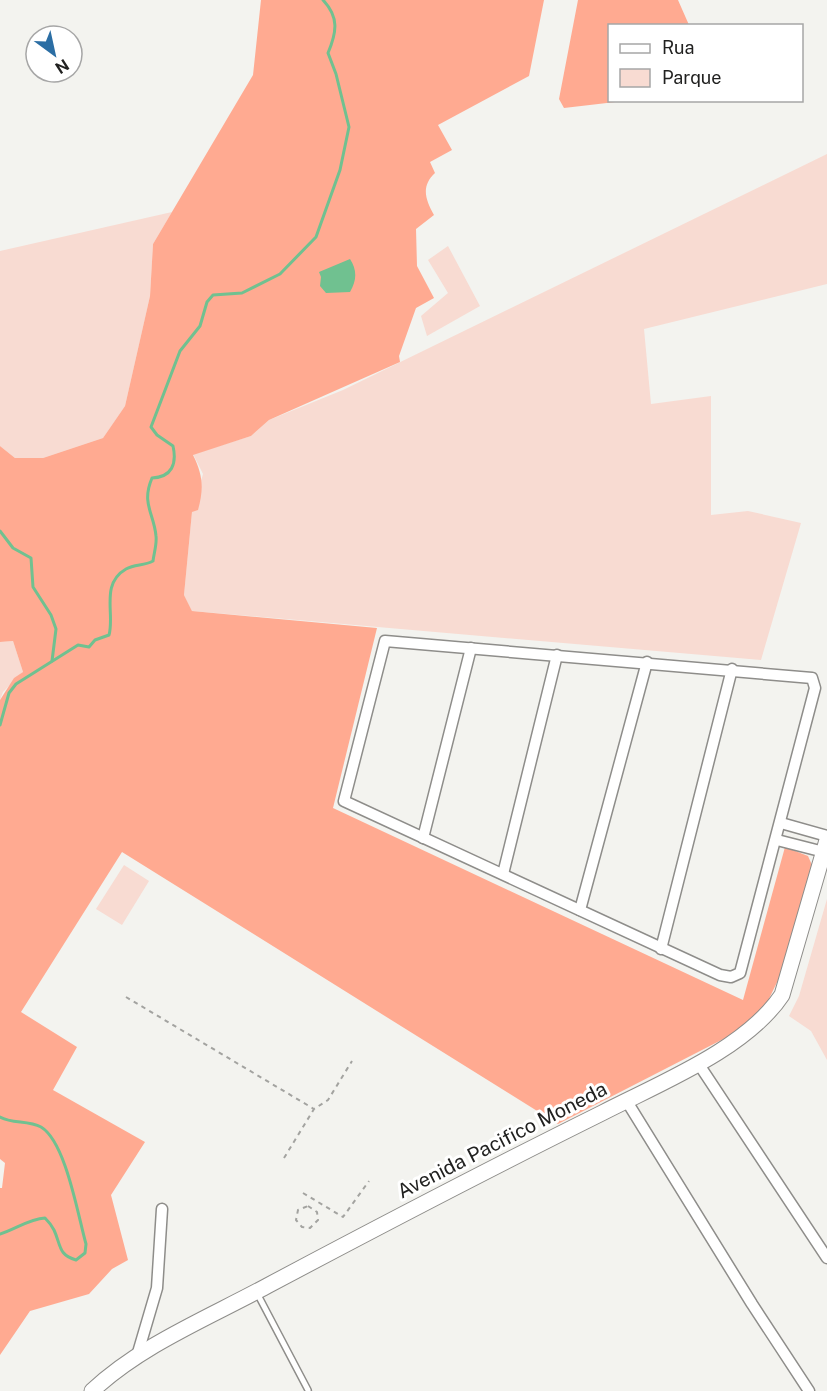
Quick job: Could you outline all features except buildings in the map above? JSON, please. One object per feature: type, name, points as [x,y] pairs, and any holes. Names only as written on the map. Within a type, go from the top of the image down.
[{"type":"street","points":[[385,641],[557,655],[808,676],[815,684],[777,840],[740,973],[731,977],[720,975],[344,801],[385,641]]},
{"type":"street","points":[[423,838],[471,648]]},
{"type":"street","points":[[503,874],[557,655]]},
{"type":"street","points":[[580,910],[647,662]]},
{"type":"street","points":[[661,949],[732,669]]},
{"type":"street","points":[[781,823],[826,843]]},
{"type":"street","points":[[777,840],[826,843]]},
{"type":"street","name":"Avenida Pacifico Moneda","points":[[92,1391],[137,1356],[438,1195],[698,1063],[752,1030],[771,1013],[783,995],[826,843]]},
{"type":"street","points":[[698,1063],[827,1258]]},
{"type":"street","points":[[626,1100],[752,1304],[809,1391]]},
{"type":"street","points":[[137,1356],[157,1288],[162,1209]]},
{"type":"lane","points":[[256,1292],[308,1390]]},
{"type":"path","points":[[126,997],[314,1109]]},
{"type":"path","points":[[284,1158],[314,1109],[328,1100],[352,1061]]},
{"type":"path","points":[[303,1193],[344,1217],[369,1181]]},
{"type":"path","points":[[308,1206],[310,1197]]},
{"type":"path","points":[[308,1206],[317,1212],[318,1220],[310,1228],[302,1227],[296,1220],[298,1210],[308,1206]]},
{"type":"path","points":[[317,1212],[324,1206]]},
{"type":"green space","points":[[827,154],[827,284],[644,329],[651,404],[711,396],[711,515],[748,511],[801,523],[761,660],[192,611],[184,595],[192,512],[203,474],[193,454],[251,436],[269,420],[343,390]]},
{"type":"green space","points":[[172,212],[153,244],[150,296],[125,406],[103,438],[43,458],[15,458],[0,446],[0,251]]},
{"type":"green space","points":[[448,246],[480,306],[427,336],[421,316],[448,293],[428,260]]},
{"type":"green space","points":[[13,641],[23,672],[3,692],[0,700],[0,642]]},
{"type":"green space","points":[[124,865],[149,881],[122,925],[96,909]]},
{"type":"green space","points":[[827,899],[827,1060],[811,1031],[789,1016],[799,996]]},
{"type":"shaded area","points":[[261,0],[544,0],[529,76],[438,125],[452,150],[430,162],[435,173],[428,183],[426,193],[428,204],[434,215],[416,229],[417,266],[434,298],[416,308],[399,356],[400,362],[269,420],[251,436],[193,455],[201,475],[202,488],[198,510],[192,512],[184,595],[192,611],[377,628],[333,808],[743,1000],[785,847],[808,856],[812,865],[781,974],[766,1005],[737,1032],[558,1124],[122,852],[21,1012],[77,1047],[53,1090],[145,1142],[111,1195],[128,1260],[112,1269],[89,1294],[30,1311],[0,1355],[0,1188],[2,1188],[5,1163],[0,1159],[0,700],[14,678],[23,672],[13,641],[0,642],[0,446],[15,458],[43,458],[103,438],[125,406],[150,296],[153,244],[253,75]]},
{"type":"shaded area","points":[[578,0],[678,0],[689,24],[608,24],[608,102],[615,102],[564,108],[559,99]]},
{"type":"shaded area","points":[[350,259],[355,275],[350,292],[326,293],[320,286],[319,272]]},
{"type":"waterway","points":[[0,725],[9,693],[16,684],[78,645],[89,647],[95,640],[109,635],[113,583],[126,569],[153,561],[156,539],[148,502],[149,487],[152,478],[164,475],[172,468],[174,458],[173,446],[157,435],[151,427],[180,351],[200,326],[207,302],[213,295],[242,293],[280,274],[316,237],[340,170],[349,127],[336,74],[328,53],[335,31],[334,19],[323,0]]},
{"type":"waterway","points":[[0,531],[13,548],[31,558],[33,587],[51,615],[56,629],[52,661]]},
{"type":"waterway","points":[[0,1117],[10,1121],[31,1123],[41,1127],[50,1135],[70,1181],[86,1244],[85,1253],[76,1260],[66,1255],[61,1249],[53,1228],[45,1218],[33,1220],[0,1234]]}]
